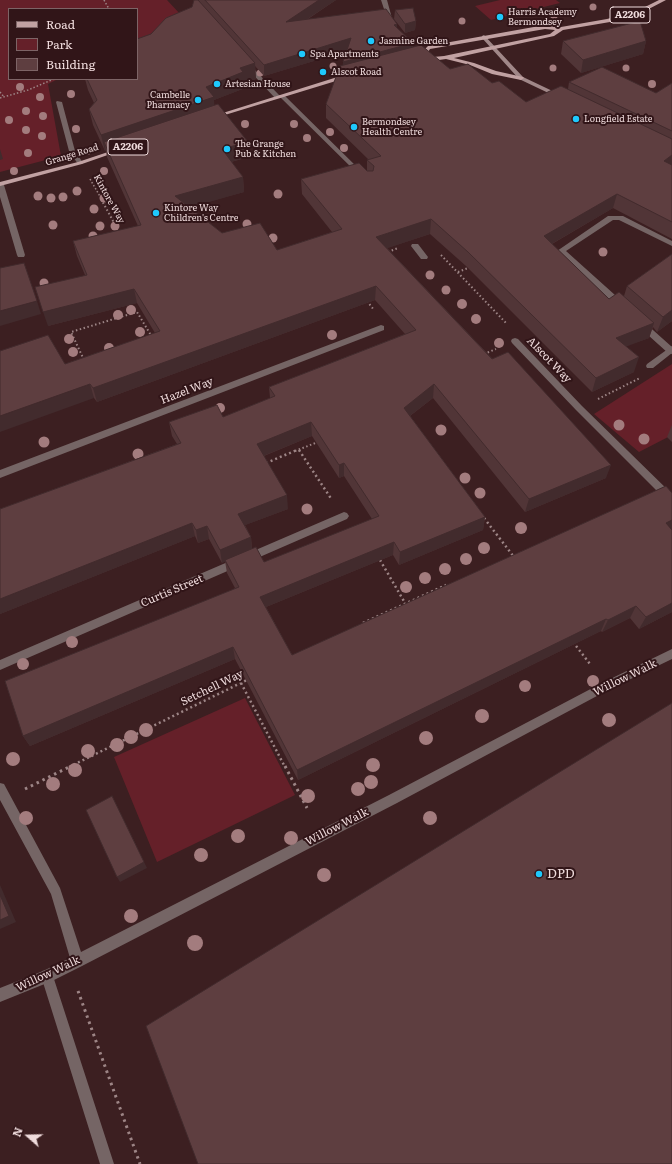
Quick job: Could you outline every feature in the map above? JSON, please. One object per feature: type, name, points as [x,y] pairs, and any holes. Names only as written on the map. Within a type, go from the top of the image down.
[{"type":"main road","name":"A2206","points":[[561,29],[552,35],[444,58],[432,59],[419,54],[428,48],[545,26],[561,29],[618,19],[639,12],[662,0]]},
{"type":"main road","points":[[484,37],[521,78]]},
{"type":"main road","points":[[444,58],[472,64],[494,72],[521,78],[571,102]]},
{"type":"main road","points":[[206,119],[352,74]]},
{"type":"main road","name":"Grange Road","points":[[0,185],[80,163],[129,146]]},
{"type":"street","points":[[384,0],[386,16],[395,28]]},
{"type":"street","points":[[240,57],[353,170],[365,178]]},
{"type":"street","points":[[59,102],[72,151],[80,163]]},
{"type":"street","points":[[0,185],[21,255]]},
{"type":"street","points":[[650,366],[671,350],[561,251],[611,218],[620,218],[672,244]]},
{"type":"street","points":[[415,246],[424,257]]},
{"type":"street","name":"Hazel Way","points":[[0,474],[381,328]]},
{"type":"street","name":"Alscot Way","points":[[515,341],[579,408],[672,500]]},
{"type":"street","name":"Curtis Street","points":[[0,665],[344,516]]},
{"type":"street","name":"Willow Walk","points":[[0,996],[47,976],[77,961],[386,802],[606,686],[672,654]]},
{"type":"street","points":[[3,793],[56,892],[77,961]]},
{"type":"street","points":[[47,976],[107,1164]]},
{"type":"path","points":[[0,98],[28,90],[52,80]]},
{"type":"path","points":[[0,92],[4,98]]},
{"type":"path","name":"Kintore Way","points":[[80,163],[123,238]]},
{"type":"path","points":[[384,254],[398,248]]},
{"type":"path","name":"Alscot Way","points":[[424,257],[439,253],[515,331],[515,341]]},
{"type":"path","points":[[458,272],[468,268]]},
{"type":"path","points":[[366,301],[386,326],[381,328]]},
{"type":"path","points":[[84,360],[71,332],[142,310]]},
{"type":"path","points":[[137,312],[155,341]]},
{"type":"path","points":[[480,356],[515,341]]},
{"type":"path","points":[[592,402],[641,378],[650,366]]},
{"type":"path","points":[[262,464],[321,441]]},
{"type":"path","points":[[299,450],[344,516]]},
{"type":"path","points":[[481,514],[514,557],[516,565]]},
{"type":"path","points":[[507,560],[521,554]]},
{"type":"path","points":[[380,560],[405,602]]},
{"type":"path","points":[[362,623],[405,602],[448,584]]},
{"type":"path","points":[[571,639],[590,664]]},
{"type":"path","name":"Setchell Way","points":[[3,793],[256,676]]},
{"type":"path","points":[[241,683],[307,808]]},
{"type":"path","points":[[78,991],[140,1164]]},
{"type":"green space","points":[[0,0],[167,0],[194,29],[138,52],[138,8],[8,8],[8,80],[56,80],[48,84],[61,156],[0,172]]},
{"type":"green space","points":[[500,0],[556,0],[560,3],[491,20],[475,6]]},
{"type":"green space","points":[[672,364],[672,435],[639,452],[594,414]]},
{"type":"green space","points":[[245,698],[295,795],[157,862],[114,757]]},
{"type":"building","points":[[194,0],[198,0],[255,63],[240,68],[243,72],[206,87],[214,97],[101,135],[89,109],[97,100],[87,80],[138,80],[138,39],[151,34],[166,18],[192,7]]},
{"type":"building","points":[[205,0],[319,0],[286,22],[386,9],[397,24],[394,25],[413,43],[343,62],[351,38],[264,65]]},
{"type":"building","points":[[413,8],[416,21],[405,24],[395,10]]},
{"type":"building","points":[[640,21],[646,41],[583,60],[563,41]]},
{"type":"building","points":[[421,45],[450,69],[468,64],[492,83],[499,81],[526,102],[561,86],[672,139],[672,155],[664,161],[672,165],[672,222],[617,194],[544,236],[609,299],[619,292],[654,323],[616,338],[639,357],[596,378],[468,252],[431,219],[376,237],[492,359],[508,352],[611,465],[529,499],[434,384],[404,408],[485,517],[400,552],[394,542],[260,597],[292,655],[666,486],[672,493],[672,520],[666,523],[672,530],[672,603],[646,617],[636,606],[608,620],[606,619],[297,770],[233,647],[23,736],[5,681],[239,587],[225,560],[256,547],[264,562],[379,516],[344,463],[339,465],[311,422],[257,444],[287,495],[238,514],[251,537],[220,550],[207,526],[196,530],[192,523],[0,599],[0,509],[181,443],[169,422],[217,405],[223,417],[275,396],[269,387],[416,330],[376,286],[93,388],[90,384],[0,416],[0,351],[48,335],[65,364],[160,331],[134,289],[43,312],[35,287],[87,275],[73,241],[141,225],[104,142],[218,104],[248,142],[222,149],[243,177],[175,196],[222,233],[260,223],[277,250],[342,229],[301,179],[359,163],[367,171],[373,171],[374,166],[367,160],[381,156],[326,104],[340,66]]},
{"type":"building","points":[[602,67],[656,93],[672,83],[672,131],[569,82]]},
{"type":"building","points":[[672,254],[672,310],[663,317],[627,286]]},
{"type":"building","points":[[24,263],[37,301],[0,311],[0,268]]},
{"type":"building","name":"DPD","points":[[672,703],[672,1164],[198,1164],[146,1026]]},
{"type":"building","points":[[112,796],[144,862],[117,877],[86,810]]},
{"type":"building","points":[[0,895],[9,916],[0,920]]},
{"type":"place","name":"Harris Academy Bermondsey","points":[[500,17]]},
{"type":"place","name":"Jasmine Garden","points":[[371,41]]},
{"type":"place","name":"Spa Apartments","points":[[302,54]]},
{"type":"place","name":"Alscot Road","points":[[323,72]]},
{"type":"place","name":"Artesian House","points":[[217,84]]},
{"type":"place","name":"Cambelle Pharmacy","points":[[198,100]]},
{"type":"place","name":"Longfield Estate","points":[[576,119]]},
{"type":"place","name":"Bermondsey Health Centre","points":[[354,127]]},
{"type":"place","name":"The Grange Pub & Kitchen","points":[[227,149]]},
{"type":"place","name":"Kintore Way Children's Centre","points":[[156,213]]},
{"type":"place","name":"DPD","points":[[539,874]]}]
